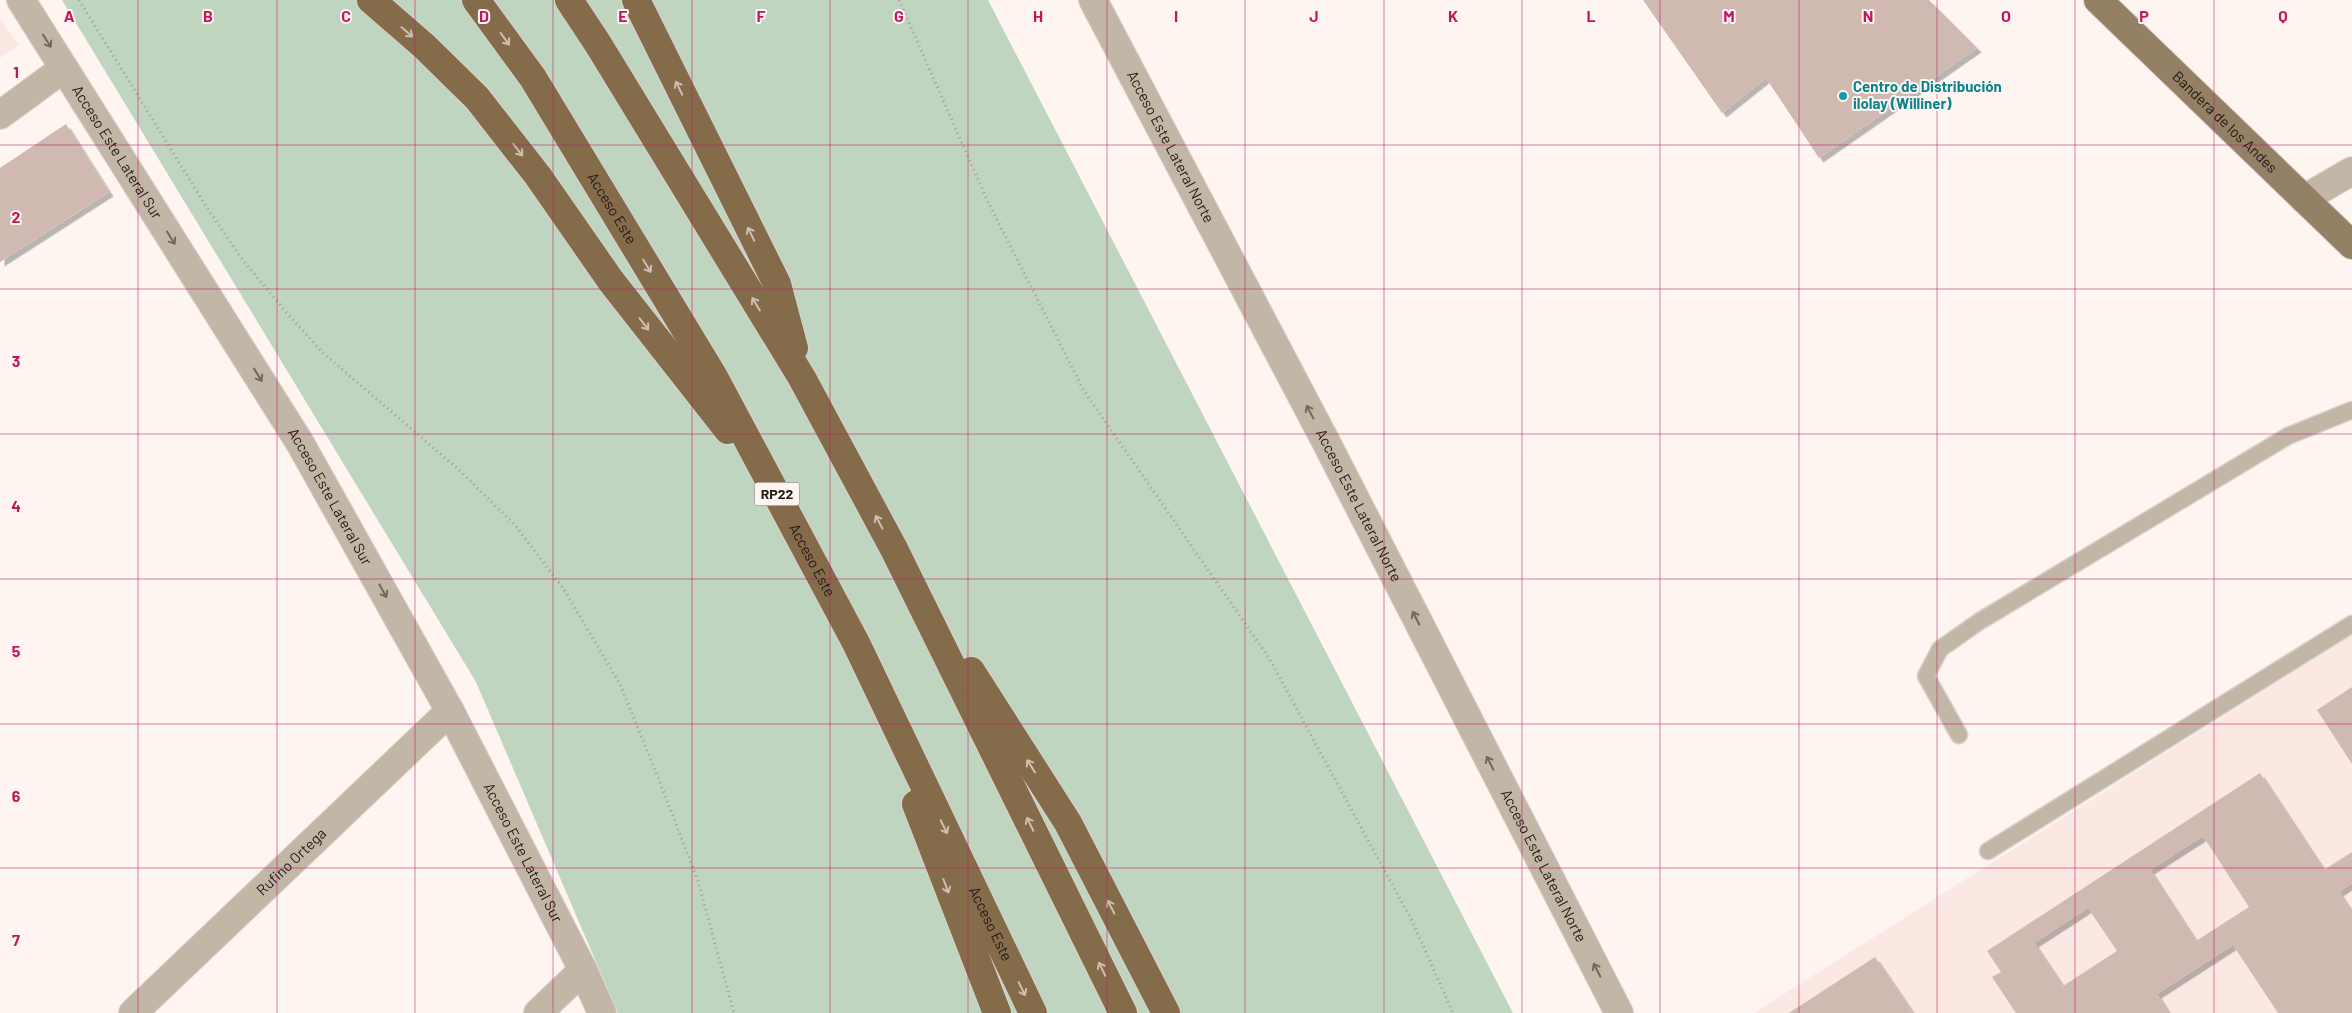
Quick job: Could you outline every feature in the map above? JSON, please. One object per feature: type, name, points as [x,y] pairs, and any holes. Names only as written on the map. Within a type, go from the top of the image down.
[{"type":"highway","points":[[371,0],[424,46],[477,98],[538,176],[611,281],[694,388],[770,481]]},
{"type":"highway","name":"Acceso Este","points":[[476,0],[533,78],[714,378],[856,643],[1033,1013]]},
{"type":"highway","points":[[569,0],[598,44],[802,378],[894,549],[1123,1013]]},
{"type":"highway","points":[[636,0],[777,284],[802,378]]},
{"type":"highway","points":[[894,549],[1068,823],[1166,1013]]},
{"type":"highway","points":[[856,643],[935,856],[997,1013]]},
{"type":"main road","name":"Bandera de los Andes","points":[[2098,0],[2352,245]]},
{"type":"street","name":"Acceso Este Lateral Sur","points":[[21,0],[300,443],[450,711],[583,970],[602,1013]]},
{"type":"street","name":"Acceso Este Lateral Norte","points":[[1093,0],[1325,440],[1619,1013]]},
{"type":"street","points":[[0,115],[64,68]]},
{"type":"street","points":[[2304,199],[2352,172]]},
{"type":"street","name":"Rufino Ortega","points":[[133,1013],[450,711]]},
{"type":"street","points":[[538,1013],[583,970]]},
{"type":"lane","points":[[1958,735],[1926,676],[1940,649],[1980,621],[2288,436],[2352,410]]},
{"type":"lane","points":[[1988,851],[2352,624]]},
{"type":"path","points":[[79,0],[210,211],[254,274],[322,352],[458,469],[515,525],[563,588],[620,684],[657,775],[698,881],[734,1013]]},
{"type":"path","points":[[899,0],[988,202],[1084,391],[1269,658],[1412,920],[1453,1013]]},
{"type":"shaded area","points":[[0,19],[19,45],[0,58]]},
{"type":"shaded area","points":[[2352,635],[2352,1013],[1754,1013]]},
{"type":"green space","points":[[62,0],[988,0],[1513,1013],[618,1013],[476,682]]},
{"type":"building","name":"Centro de Distribución ilolay (Williner)","points":[[1643,0],[1929,0],[1977,48],[1819,158],[1766,78],[1722,113]]},
{"type":"building","points":[[66,124],[109,192],[0,262],[0,168]]},
{"type":"building","points":[[2352,687],[2352,764],[2317,710]]},
{"type":"building","points":[[2260,773],[2324,870],[2352,852],[2352,883],[2339,892],[2352,912],[2352,1013],[2278,1013],[2233,945],[2157,994],[2169,1013],[2016,1013],[1992,977],[2001,972],[1987,951]],"holes":[[[2203,836],[2249,907],[2196,941],[2150,870]],[[2088,908],[2117,951],[2063,986],[2034,943]]]},
{"type":"building","points":[[1875,957],[1913,1013],[1789,1013]]},
{"type":"place","name":"Centro de Distribución ilolay (Williner)","points":[[1843,96]]}]
